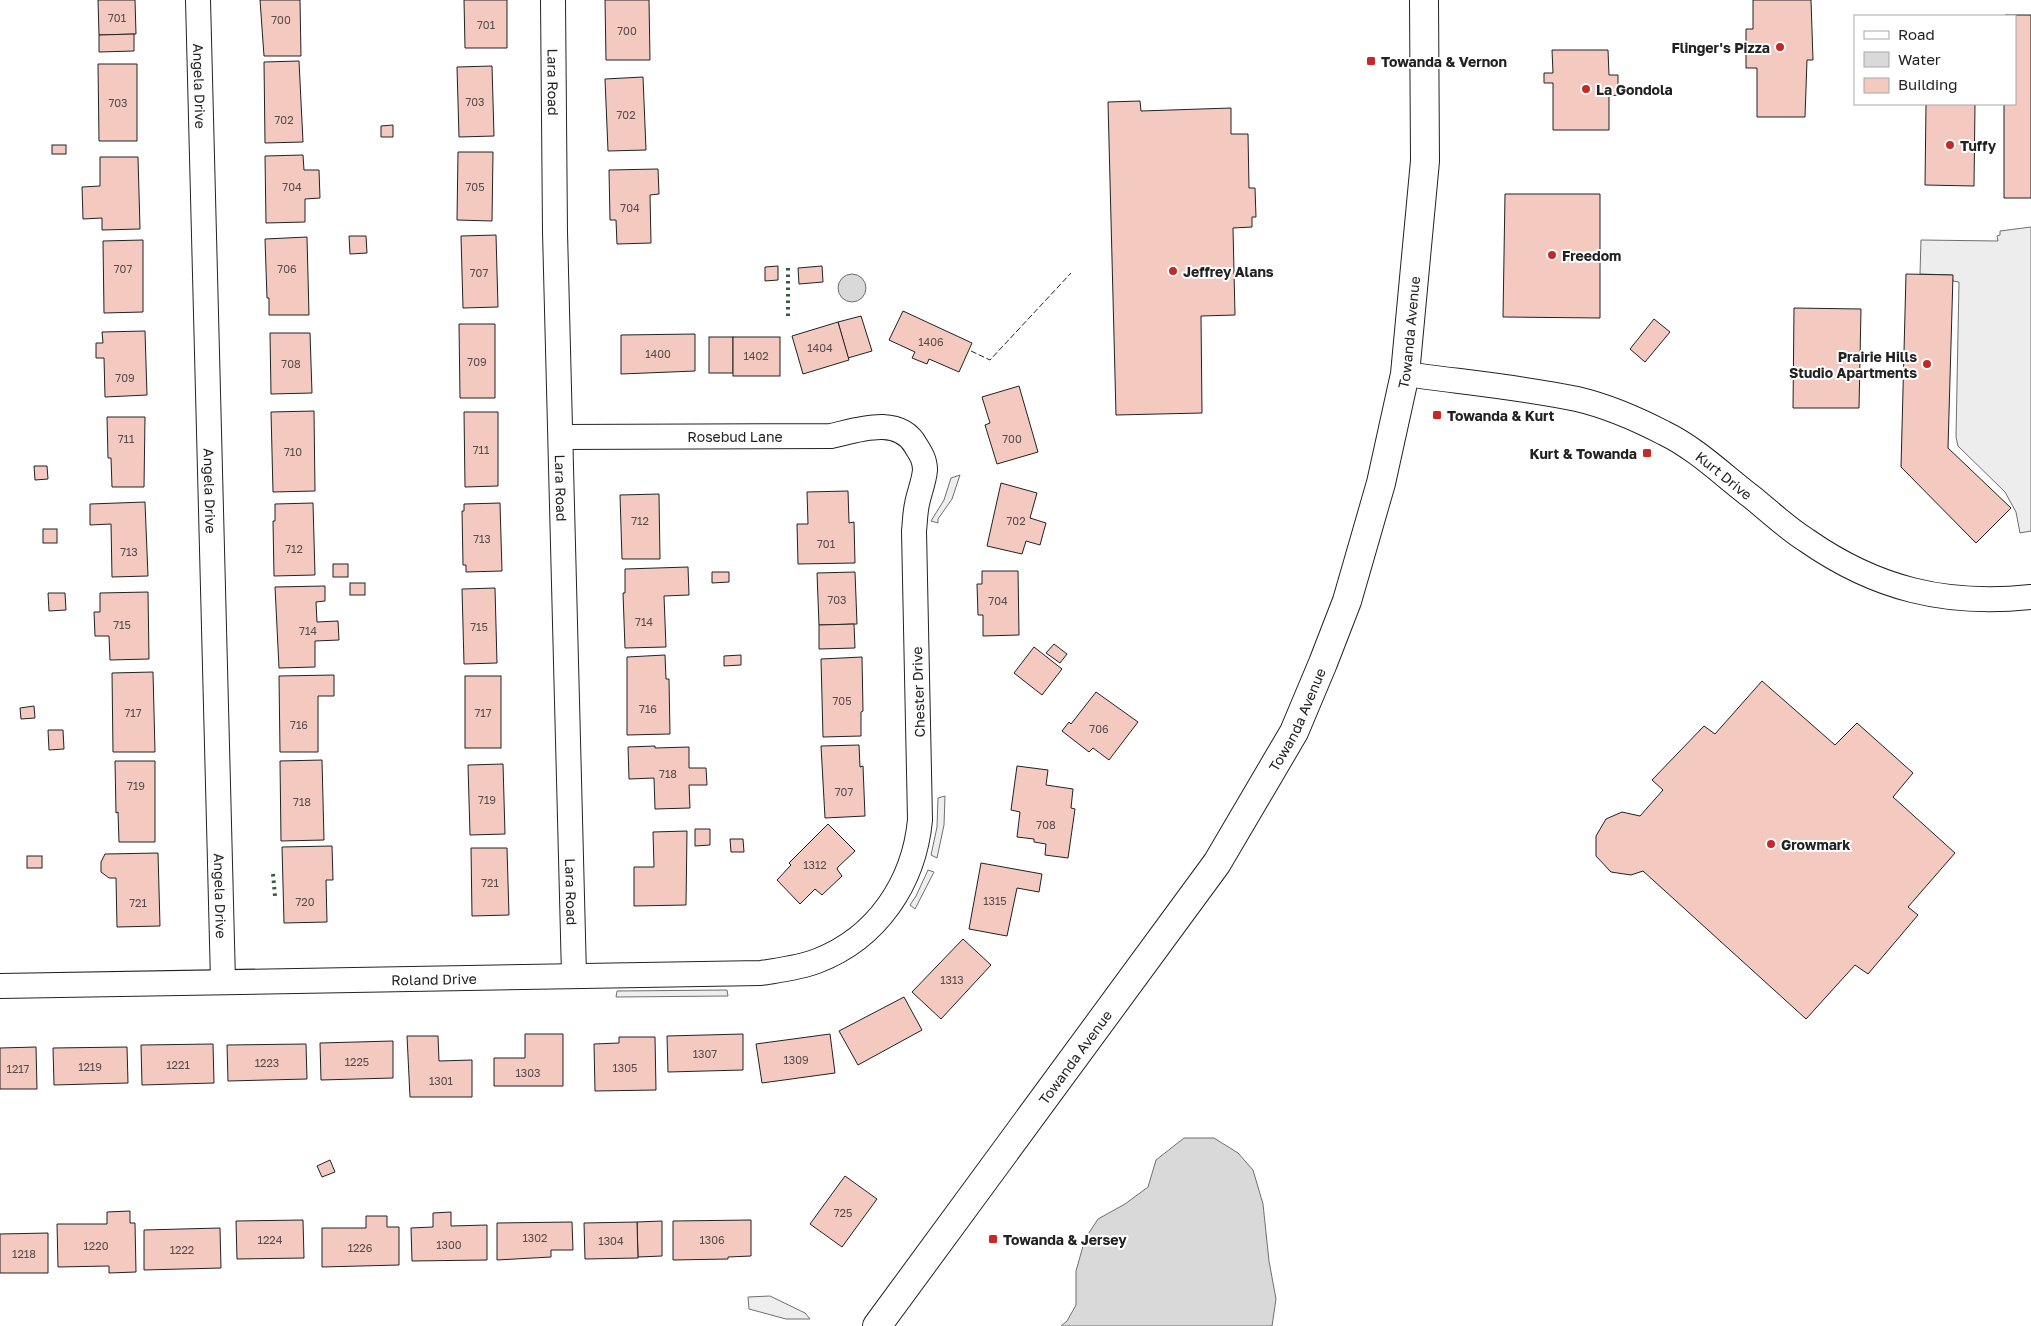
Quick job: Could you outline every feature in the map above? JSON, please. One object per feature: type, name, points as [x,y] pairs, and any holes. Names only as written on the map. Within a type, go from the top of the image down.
[{"type":"main road","name":"Towanda Avenue","points":[[878,1326],[1217,863],[1294,732],[1323,663],[1347,601],[1381,482],[1405,374],[1425,161],[1424,0]]},
{"type":"street","name":"Angela Drive","points":[[198,0],[223,981]]},
{"type":"street","name":"Lara Road","points":[[553,0],[553,134],[574,975]]},
{"type":"street","name":"Kurt Drive","points":[[1405,374],[1538,392],[1578,400],[1628,416],[1666,434],[1692,450],[1805,540],[1833,558],[1862,572],[1915,591],[1946,598],[1998,600],[2031,597]]},
{"type":"street","name":"Rosebud Lane","points":[[560,437],[831,436],[886,427],[907,434]]},
{"type":"street","name":"Chester Drive","points":[[860,936],[882,915],[902,887],[917,844],[920,820],[914,531],[917,504],[924,472],[924,460],[907,434]]},
{"type":"street","name":"Roland Drive","points":[[0,986],[574,975],[733,974],[784,970],[815,962],[860,936]]},
{"type":"shaded area","points":[[2031,227],[2031,531],[2020,533],[2016,512],[2005,492],[1958,446],[1956,437],[1959,282],[1953,281],[1952,275],[1920,274],[1921,240],[1998,241],[1997,236],[2000,235],[2000,231]]},
{"type":"shaded area","points":[[960,475],[952,499],[938,519],[938,523],[931,521],[944,500],[951,478]]},
{"type":"shaded area","points":[[945,796],[944,825],[937,858],[931,855],[937,827],[938,798]]},
{"type":"shaded area","points":[[928,870],[934,872],[915,909],[910,905]]},
{"type":"shaded area","points":[[727,990],[728,996],[616,997],[617,991]]},
{"type":"shaded area","points":[[770,1296],[805,1313],[810,1319],[786,1319],[749,1309],[748,1297]]},
{"type":"water","points":[[852,274],[862,278],[866,288],[862,298],[852,302],[842,298],[838,288],[842,278]]},
{"type":"water","points":[[1184,1138],[1214,1138],[1238,1153],[1253,1170],[1263,1204],[1269,1261],[1276,1299],[1272,1326],[1061,1326],[1067,1321],[1076,1305],[1076,1271],[1085,1239],[1098,1219],[1125,1204],[1148,1187],[1156,1160]]},
{"type":"building","points":[[98,0],[135,0],[136,34],[99,35]]},
{"type":"building","points":[[260,0],[300,0],[301,56],[264,56]]},
{"type":"building","points":[[464,0],[507,0],[507,48],[465,48]]},
{"type":"building","points":[[605,0],[649,0],[650,60],[606,60]]},
{"type":"building","name":"Flinger's Pizza","points":[[1753,0],[1811,0],[1813,60],[1807,60],[1805,117],[1757,117],[1757,68],[1746,68],[1746,29],[1753,29]]},
{"type":"building","points":[[2016,15],[2031,15],[2031,198],[2004,198],[2004,105],[2016,105]]},
{"type":"building","points":[[134,34],[134,51],[99,52],[99,35]]},
{"type":"building","name":"La Gondola","points":[[1552,50],[1608,50],[1609,75],[1618,75],[1618,95],[1609,96],[1609,130],[1553,130],[1553,83],[1544,83],[1544,73],[1553,73]]},
{"type":"building","points":[[299,61],[303,142],[265,143],[264,62]]},
{"type":"building","points":[[98,64],[137,64],[137,141],[99,141]]},
{"type":"building","points":[[492,66],[494,136],[459,137],[457,67]]},
{"type":"building","points":[[643,77],[646,150],[608,151],[605,79]]},
{"type":"building","name":"Jeffrey Alans","points":[[1140,101],[1141,111],[1231,108],[1231,134],[1248,134],[1249,188],[1255,188],[1256,217],[1252,217],[1252,227],[1233,228],[1235,315],[1201,316],[1202,413],[1116,415],[1108,102]]},
{"type":"building","name":"Tuffy","points":[[1926,105],[1975,105],[1974,186],[1925,185]]},
{"type":"building","points":[[393,125],[393,137],[381,137],[381,126]]},
{"type":"building","points":[[52,145],[66,145],[66,154],[52,154]]},
{"type":"building","points":[[458,152],[493,152],[492,221],[457,220]]},
{"type":"building","points":[[303,155],[304,170],[319,170],[320,198],[305,199],[305,222],[266,223],[265,156]]},
{"type":"building","points":[[100,157],[138,157],[140,229],[102,230],[102,218],[83,219],[82,187],[100,186]]},
{"type":"building","points":[[658,169],[659,194],[650,195],[651,243],[617,244],[616,220],[610,220],[609,170]]},
{"type":"building","name":"Freedom","points":[[1505,194],[1600,194],[1600,318],[1503,317]]},
{"type":"building","points":[[496,235],[498,307],[463,308],[461,236]]},
{"type":"building","points":[[349,236],[366,236],[367,253],[350,254]]},
{"type":"building","points":[[307,237],[309,315],[269,315],[265,239]]},
{"type":"building","points":[[143,240],[143,312],[104,313],[103,241]]},
{"type":"building","points":[[778,266],[778,280],[765,281],[765,267]]},
{"type":"building","points":[[822,266],[823,282],[799,284],[798,268]]},
{"type":"building","name":"Prairie Hills Studio Apartments","points":[[1906,274],[1953,275],[1948,448],[2011,508],[1976,543],[1901,467]]},
{"type":"building","points":[[1794,308],[1861,309],[1859,408],[1793,408]]},
{"type":"building","points":[[903,311],[972,343],[959,372],[929,359],[927,364],[912,358],[915,352],[889,340]]},
{"type":"building","points":[[861,316],[872,351],[848,358],[838,322]]},
{"type":"building","points":[[1654,319],[1670,332],[1645,362],[1630,349]]},
{"type":"building","points":[[838,322],[849,360],[803,374],[792,336]]},
{"type":"building","points":[[459,324],[495,324],[495,398],[460,398]]},
{"type":"building","points":[[145,331],[147,395],[105,397],[104,358],[96,358],[96,343],[103,343],[102,332]]},
{"type":"building","points":[[270,333],[310,333],[312,393],[271,394]]},
{"type":"building","points":[[695,334],[695,371],[621,374],[621,335]]},
{"type":"building","points":[[709,337],[733,337],[733,373],[709,373]]},
{"type":"building","points":[[733,337],[780,337],[780,376],[733,376]]},
{"type":"building","points":[[1019,386],[1038,452],[997,464],[985,425],[990,423],[982,397]]},
{"type":"building","points":[[314,411],[315,491],[273,492],[271,412]]},
{"type":"building","points":[[464,412],[498,412],[498,486],[465,487]]},
{"type":"building","points":[[107,417],[145,417],[144,487],[112,487],[111,458],[108,458]]},
{"type":"building","points":[[34,466],[47,466],[48,479],[35,480]]},
{"type":"building","points":[[1001,483],[1037,493],[1030,518],[1046,523],[1040,545],[1026,541],[1022,554],[987,546]]},
{"type":"building","points":[[848,491],[849,523],[854,522],[855,563],[798,564],[797,524],[808,524],[807,492]]},
{"type":"building","points":[[659,494],[660,559],[622,559],[620,495]]},
{"type":"building","points":[[145,502],[148,576],[112,577],[111,524],[90,525],[90,504]]},
{"type":"building","points":[[313,503],[315,575],[274,576],[273,521],[275,521],[275,504]]},
{"type":"building","points":[[500,503],[502,571],[466,572],[466,565],[463,565],[462,511],[464,511],[464,504]]},
{"type":"building","points":[[43,529],[57,529],[57,543],[43,543]]},
{"type":"building","points":[[333,564],[348,564],[348,577],[333,577]]},
{"type":"building","points":[[688,567],[689,595],[664,596],[666,647],[625,648],[623,593],[625,593],[625,569]]},
{"type":"building","points":[[982,571],[1018,571],[1019,635],[983,636],[983,615],[978,615],[977,584],[982,584]]},
{"type":"building","points":[[712,572],[729,572],[729,582],[712,583]]},
{"type":"building","points":[[855,572],[857,624],[819,625],[817,573]]},
{"type":"building","points":[[350,583],[365,583],[365,595],[350,595]]},
{"type":"building","points":[[325,586],[325,601],[316,602],[317,622],[338,621],[339,640],[315,641],[315,667],[279,668],[275,587]]},
{"type":"building","points":[[495,588],[497,663],[464,664],[462,589]]},
{"type":"building","points":[[148,592],[149,659],[110,660],[109,636],[95,636],[94,612],[100,612],[100,593]]},
{"type":"building","points":[[48,593],[65,593],[66,610],[49,611]]},
{"type":"building","points":[[854,624],[855,648],[819,649],[819,625]]},
{"type":"building","points":[[1054,644],[1067,654],[1060,663],[1046,653]]},
{"type":"building","points":[[1034,647],[1062,669],[1042,695],[1014,673]]},
{"type":"building","points":[[665,655],[666,679],[669,679],[670,734],[627,735],[627,657]]},
{"type":"building","points":[[741,655],[741,665],[724,666],[724,656]]},
{"type":"building","points":[[862,657],[863,711],[861,712],[861,736],[823,737],[821,659]]},
{"type":"building","points":[[153,672],[155,752],[113,752],[112,673]]},
{"type":"building","points":[[334,675],[334,696],[318,696],[318,752],[280,752],[279,676]]},
{"type":"building","points":[[465,676],[501,676],[501,748],[465,748]]},
{"type":"building","name":"Growmark","points":[[1762,681],[1835,745],[1857,723],[1913,773],[1893,797],[1955,853],[1908,907],[1918,915],[1868,974],[1855,965],[1806,1019],[1643,871],[1631,875],[1611,872],[1596,856],[1596,836],[1606,819],[1622,812],[1640,816],[1663,790],[1652,780],[1704,726],[1715,734]]},
{"type":"building","points":[[1096,692],[1138,722],[1109,760],[1093,748],[1089,752],[1062,731],[1069,722],[1071,724]]},
{"type":"building","points":[[34,706],[35,718],[21,719],[20,708]]},
{"type":"building","points":[[48,730],[63,730],[64,749],[49,750]]},
{"type":"building","points":[[859,745],[860,767],[863,766],[865,816],[825,818],[821,746]]},
{"type":"building","points":[[655,746],[655,748],[689,747],[689,768],[706,768],[707,785],[689,785],[690,808],[655,809],[654,778],[629,779],[628,747]]},
{"type":"building","points":[[322,760],[324,840],[281,841],[280,761]]},
{"type":"building","points":[[115,761],[155,761],[155,842],[119,842],[118,812],[116,813]]},
{"type":"building","points":[[503,764],[505,834],[470,835],[468,765]]},
{"type":"building","points":[[1017,766],[1048,770],[1046,785],[1073,789],[1071,808],[1075,809],[1068,858],[1045,855],[1046,844],[1034,842],[1034,839],[1017,837],[1020,812],[1011,810]]},
{"type":"building","points":[[828,824],[855,851],[838,867],[837,869],[842,876],[822,895],[815,889],[800,904],[777,880],[791,865],[789,863]]},
{"type":"building","points":[[695,829],[710,829],[710,845],[695,846]]},
{"type":"building","points":[[687,831],[686,905],[634,906],[634,867],[654,867],[653,832]]},
{"type":"building","points":[[730,839],[743,839],[744,852],[731,852]]},
{"type":"building","points":[[332,846],[333,880],[326,880],[327,922],[284,923],[282,847]]},
{"type":"building","points":[[471,848],[507,848],[509,915],[472,916]]},
{"type":"building","points":[[158,853],[160,926],[117,927],[116,878],[109,878],[101,872],[101,862],[105,854]]},
{"type":"building","points":[[27,856],[42,856],[42,868],[27,868]]},
{"type":"building","points":[[981,863],[1042,874],[1039,892],[1017,888],[1007,936],[969,929]]},
{"type":"building","points":[[963,939],[991,965],[941,1019],[912,992]]},
{"type":"building","points":[[904,997],[922,1030],[858,1065],[839,1031]]},
{"type":"building","points":[[525,1034],[563,1034],[563,1086],[494,1086],[494,1058],[525,1058]]},
{"type":"building","points":[[743,1034],[743,1070],[668,1072],[667,1036]]},
{"type":"building","points":[[830,1034],[835,1073],[762,1083],[756,1044]]},
{"type":"building","points":[[407,1036],[438,1036],[439,1061],[472,1060],[472,1097],[410,1097]]},
{"type":"building","points":[[619,1037],[655,1037],[656,1090],[595,1091],[594,1044],[619,1043]]},
{"type":"building","points":[[393,1041],[393,1078],[321,1080],[320,1043]]},
{"type":"building","points":[[213,1044],[214,1083],[142,1085],[141,1045]]},
{"type":"building","points":[[306,1044],[307,1079],[228,1081],[227,1045]]},
{"type":"building","points":[[36,1047],[37,1089],[0,1089],[0,1048]]},
{"type":"building","points":[[127,1047],[128,1083],[54,1085],[53,1048]]},
{"type":"building","points":[[330,1160],[335,1172],[322,1177],[317,1166]]},
{"type":"building","points":[[845,1176],[877,1199],[842,1247],[810,1224]]},
{"type":"building","points":[[130,1211],[130,1223],[135,1223],[136,1272],[109,1273],[109,1266],[58,1267],[57,1224],[107,1224],[107,1212]]},
{"type":"building","points":[[451,1212],[451,1226],[487,1225],[487,1260],[412,1261],[411,1228],[433,1227],[433,1213]]},
{"type":"building","points":[[366,1216],[387,1216],[387,1227],[399,1227],[399,1265],[322,1267],[322,1228],[366,1228]]},
{"type":"building","points":[[303,1220],[304,1258],[237,1259],[236,1221]]},
{"type":"building","points":[[751,1220],[751,1256],[728,1257],[728,1259],[673,1260],[673,1221]]},
{"type":"building","points":[[662,1221],[662,1256],[638,1257],[637,1222]]},
{"type":"building","points":[[572,1222],[573,1250],[551,1250],[551,1257],[497,1260],[497,1223]]},
{"type":"building","points":[[637,1222],[638,1258],[585,1259],[584,1223]]},
{"type":"building","points":[[220,1228],[221,1268],[144,1270],[144,1230]]},
{"type":"building","points":[[48,1233],[48,1273],[0,1273],[0,1234]]},
{"type":"hedge","points":[[788,268],[788,318]]},
{"type":"hedge","points":[[273,874],[275,896]]},
{"type":"fence","points":[[971,351],[990,360],[1071,273]]},
{"type":"place","name":"Flinger's Pizza","points":[[1780,47]]},
{"type":"place","name":"Towanda & Vernon","points":[[1371,61]]},
{"type":"place","name":"La Gondola","points":[[1586,89]]},
{"type":"place","name":"Tuffy","points":[[1950,145]]},
{"type":"place","name":"Freedom","points":[[1552,255]]},
{"type":"place","name":"Jeffrey Alans","points":[[1173,271]]},
{"type":"place","name":"Prairie Hills Studio Apartments","points":[[1927,364]]},
{"type":"place","name":"Towanda & Kurt","points":[[1437,415]]},
{"type":"place","name":"Kurt & Towanda","points":[[1647,453]]},
{"type":"place","name":"Growmark","points":[[1771,844]]},
{"type":"place","name":"Towanda & Jersey","points":[[993,1239]]}]
